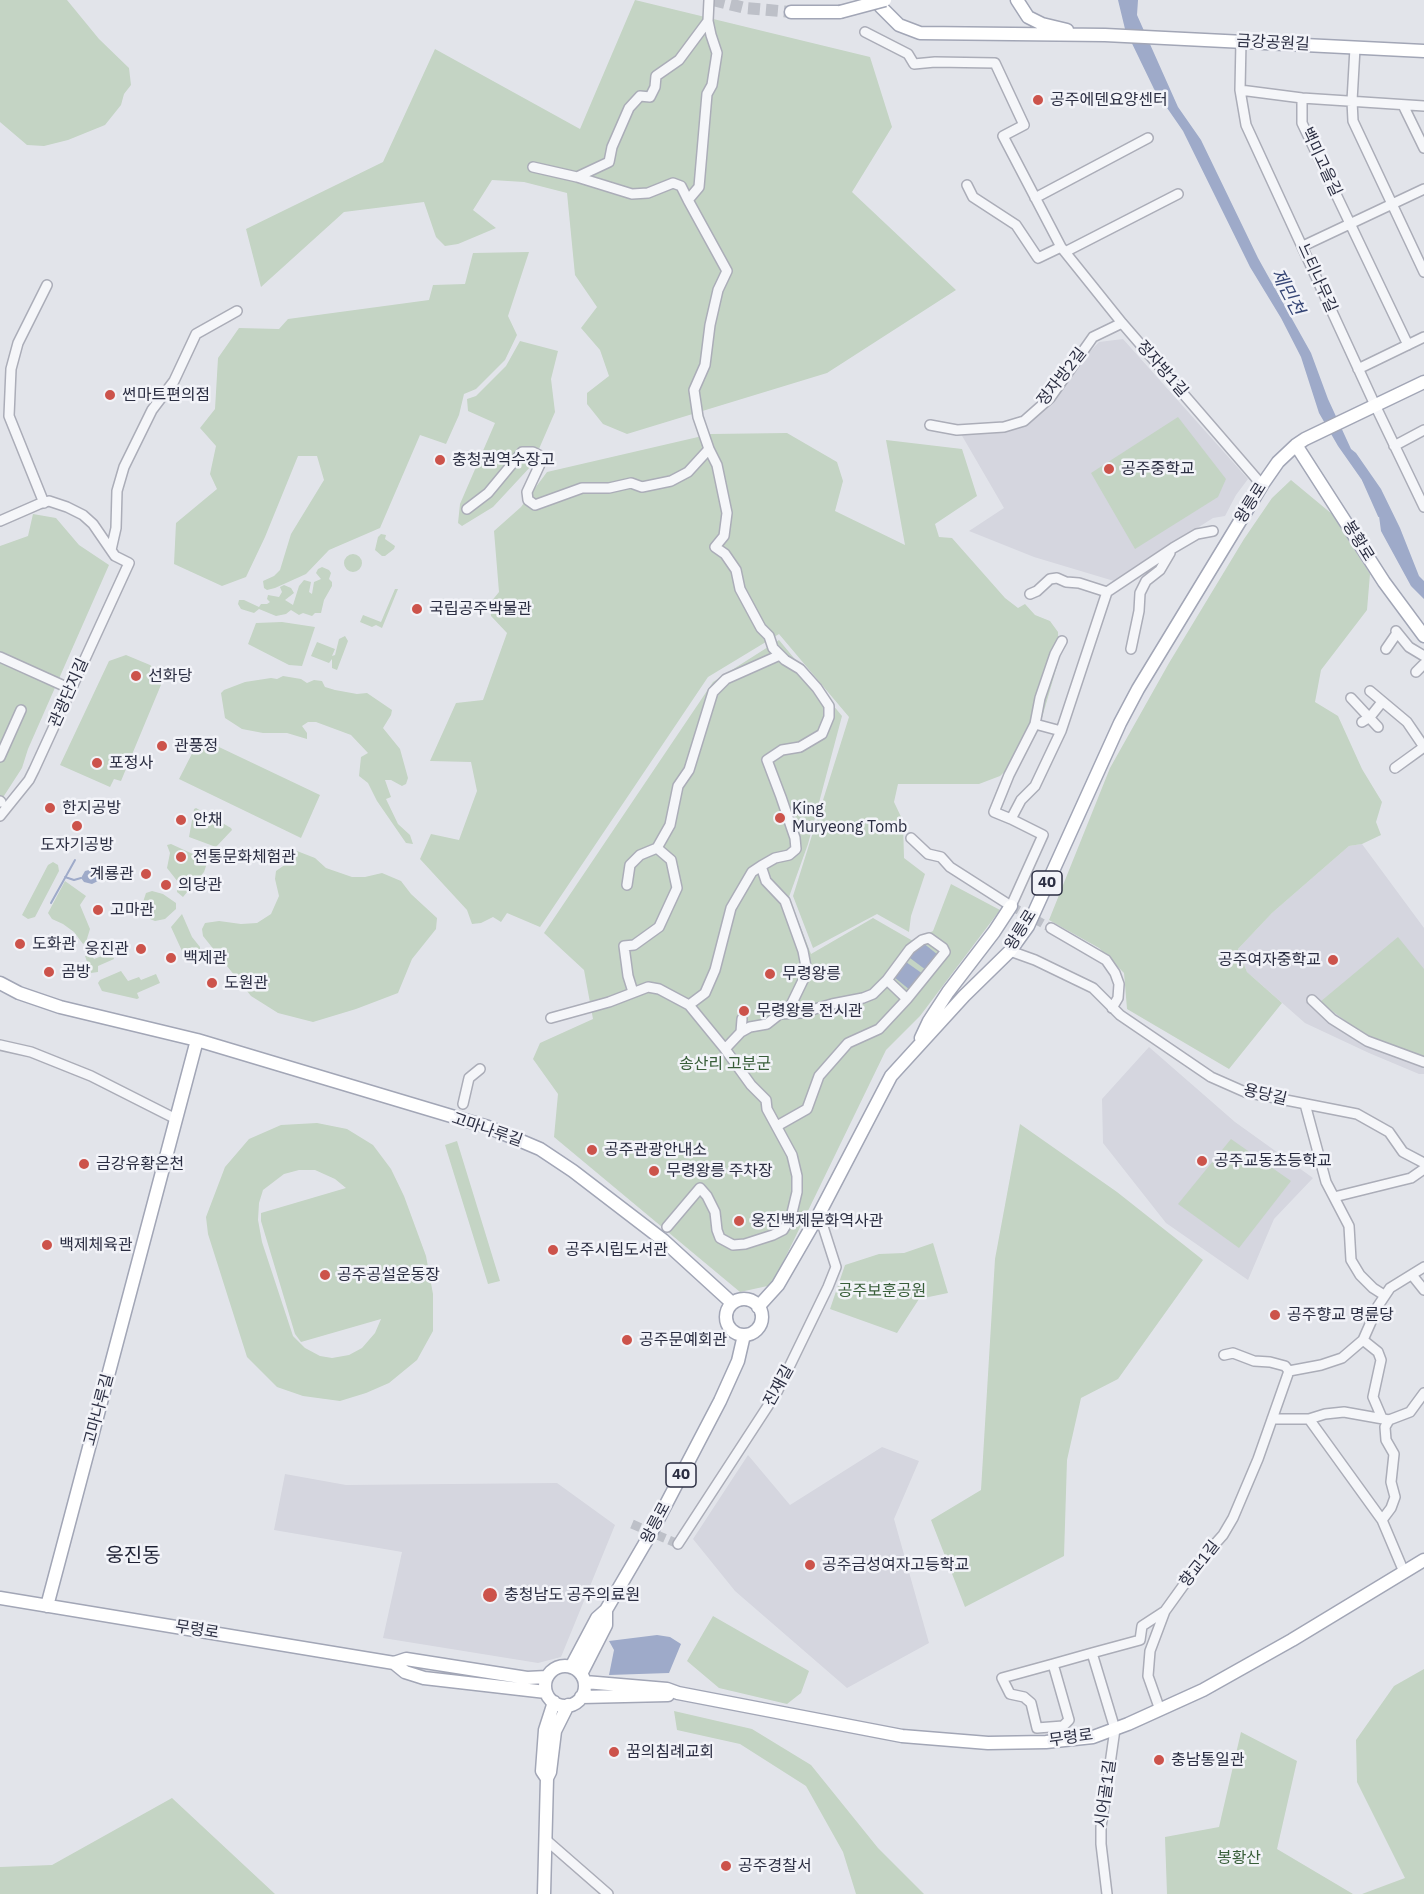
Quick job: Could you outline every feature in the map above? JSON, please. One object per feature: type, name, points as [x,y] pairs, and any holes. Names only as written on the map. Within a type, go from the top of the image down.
[{"type":"main road","points":[[878,0],[881,7],[899,25],[920,33],[1089,35]]},
{"type":"main road","points":[[791,12],[840,12],[885,0]]},
{"type":"main road","points":[[1017,1],[1028,17],[1042,24],[1089,35]]},
{"type":"main road","name":"금강공원길","points":[[1089,35],[1424,51]]},
{"type":"main road","name":"40","points":[[1301,442],[1424,382]]},
{"type":"main road","name":"왕릉로","points":[[579,1674],[597,1618],[606,1610],[651,1533],[720,1401],[738,1361],[744,1335],[752,1334],[760,1325],[759,1307],[778,1285],[819,1214],[891,1076],[964,996],[1010,951],[1028,926],[1120,723],[1138,689],[1262,485],[1278,462],[1301,442]]},
{"type":"main road","name":"봉황로","points":[[1301,442],[1384,582],[1424,636]]},
{"type":"main road","points":[[916,1049],[929,1021],[948,992],[1011,906]]},
{"type":"main road","name":"고마나루길","points":[[0,983],[19,993],[60,1007],[198,1040],[488,1127],[540,1149],[663,1239],[732,1303]]},
{"type":"main road","name":"고마나루길","points":[[47,1606],[198,1040]]},
{"type":"main road","points":[[744,1335],[734,1333],[727,1324],[726,1313],[732,1303],[737,1300],[749,1300],[759,1307]]},
{"type":"main road","name":"무령로","points":[[579,1674],[667,1689],[902,1736],[988,1743],[1046,1742],[1093,1737],[1203,1690],[1424,1560]]},
{"type":"main road","name":"무령로","points":[[0,1598],[394,1663],[406,1659],[527,1678],[547,1677]]},
{"type":"main road","name":"무령로","points":[[394,1663],[405,1672],[424,1678],[550,1697]]},
{"type":"main road","points":[[547,1778],[542,1771],[550,1697],[547,1677],[550,1672],[560,1666],[579,1674]]},
{"type":"main road","name":"40","points":[[579,1674],[581,1696]]},
{"type":"main road","name":"무령로","points":[[581,1696],[657,1696],[678,1693]]},
{"type":"main road","points":[[544,1894],[547,1778],[550,1772],[555,1731],[568,1705],[578,1701],[581,1696]]},
{"type":"main road","points":[[550,1697],[568,1705]]},
{"type":"street","points":[[688,200],[699,186],[707,94],[712,85],[717,53],[708,21],[709,0]]},
{"type":"street","points":[[577,177],[609,162],[612,147],[629,108],[640,96],[650,98],[655,87],[656,76],[680,60],[708,21]]},
{"type":"street","name":"정자방1길","points":[[865,32],[908,54],[914,64],[995,63],[1024,125],[1003,136],[1063,249],[1122,322],[1262,485]]},
{"type":"street","name":"느티나무길","points":[[1241,41],[1240,90],[1246,125],[1358,369],[1370,408],[1394,446],[1424,507]]},
{"type":"street","points":[[1355,48],[1353,122],[1424,272]]},
{"type":"street","points":[[1240,90],[1302,98],[1424,106]]},
{"type":"street","name":"백미고을길","points":[[1302,98],[1302,123],[1408,345]]},
{"type":"street","points":[[1403,105],[1424,148]]},
{"type":"street","points":[[1035,198],[1148,138]]},
{"type":"street","points":[[533,167],[577,177],[632,194],[648,194],[673,183],[681,186],[727,271],[718,290],[710,325],[705,365],[694,390],[698,417],[717,465],[727,513],[724,536],[715,547],[725,554],[736,570],[740,589],[761,628],[769,636],[773,648],[800,669],[829,706],[829,717],[822,734],[800,747],[782,750],[767,760],[782,797],[795,838],[796,849],[789,855],[775,858],[752,872],[731,908],[715,970],[705,993],[689,1005]]},
{"type":"street","points":[[967,185],[973,197],[1016,225],[1038,258],[1063,249],[1178,194]]},
{"type":"street","points":[[1303,246],[1424,189]]},
{"type":"street","points":[[44,502],[9,416],[11,369],[18,343],[46,285]]},
{"type":"street","points":[[111,550],[116,528],[117,491],[124,467],[152,410],[174,381],[196,334],[237,311]]},
{"type":"street","name":"정자방2길","points":[[930,425],[957,430],[1004,427],[1024,421],[1050,398],[1093,337],[1122,322]]},
{"type":"street","points":[[1358,369],[1424,337]]},
{"type":"street","points":[[1394,446],[1424,430]]},
{"type":"street","points":[[467,509],[488,493],[522,452],[529,451],[539,455],[541,462],[527,492],[528,500],[535,505],[582,488],[609,488],[631,483],[642,487],[671,482],[688,472],[709,449]]},
{"type":"street","points":[[0,520],[49,501],[82,515],[93,524],[111,550]]},
{"type":"street","points":[[1011,819],[1021,800],[1035,786],[1061,731],[1107,592],[1197,534],[1213,531]]},
{"type":"street","points":[[1131,649],[1139,610],[1140,592],[1146,582],[1160,570],[1173,548]]},
{"type":"street","name":"관광단지길","points":[[0,816],[34,770],[129,563],[115,556],[111,550]]},
{"type":"street","points":[[1030,594],[1050,579],[1057,578],[1107,592]]},
{"type":"street","points":[[1386,649],[1396,632],[1409,647],[1424,656]]},
{"type":"street","points":[[911,838],[928,854],[941,856],[950,867],[1011,906],[1043,835],[994,812],[1009,775],[1035,724],[1040,699],[1055,654],[1062,641]]},
{"type":"street","points":[[627,885],[630,866],[640,855],[657,848],[670,825],[678,786],[689,770],[712,692],[726,679],[780,655]]},
{"type":"street","points":[[0,657],[62,685]]},
{"type":"street","points":[[1416,672],[1424,664]]},
{"type":"street","points":[[1370,691],[1407,722],[1424,747],[1395,768]]},
{"type":"street","points":[[1351,698],[1366,719],[1378,727]]},
{"type":"street","points":[[1366,719],[1382,702]]},
{"type":"street","points":[[0,758],[21,711]]},
{"type":"street","points":[[1035,724],[1061,731]]},
{"type":"street","points":[[633,992],[628,976],[624,946],[634,945],[659,927],[677,888],[672,860],[657,848]]},
{"type":"street","points":[[725,1048],[741,1032],[750,1027],[767,1024],[791,1005],[807,972],[803,951],[784,901],[766,881],[761,866]]},
{"type":"street","points":[[1051,928],[1106,960],[1119,984],[1118,998],[1112,1008]]},
{"type":"street","points":[[777,1126],[807,1108],[819,1076],[848,1043],[879,1029],[945,952],[929,938],[922,940],[910,949],[887,980],[873,994],[801,1013],[780,1014]]},
{"type":"street","name":"용당길","points":[[1010,951],[1044,964],[1093,988],[1120,1015],[1210,1077],[1245,1092],[1357,1114],[1389,1132],[1403,1152],[1424,1164]]},
{"type":"street","points":[[887,980],[907,999]]},
{"type":"street","points":[[551,1018],[609,1002],[648,987],[659,989],[689,1005],[725,1048],[751,1085],[766,1100],[767,1108],[792,1155],[796,1176],[798,1192],[791,1217],[783,1230],[745,1244],[733,1245],[720,1238],[715,1212],[700,1188],[667,1227]]},
{"type":"street","points":[[1312,1000],[1332,1018],[1367,1041],[1424,1062]]},
{"type":"street","points":[[741,1032],[742,1019]]},
{"type":"street","points":[[0,1045],[31,1052],[91,1076],[176,1119]]},
{"type":"street","points":[[463,1104],[469,1078],[480,1069]]},
{"type":"street","points":[[1305,1104],[1323,1171],[1349,1226],[1352,1260],[1360,1275],[1384,1295]]},
{"type":"street","points":[[1334,1197],[1412,1178],[1424,1169]]},
{"type":"street","name":"진재길","points":[[678,1544],[777,1392],[828,1287],[836,1268],[819,1214]]},
{"type":"street","points":[[1224,1355],[1233,1353],[1254,1361],[1270,1362],[1286,1366],[1289,1371],[1342,1358],[1363,1340],[1384,1295],[1390,1288],[1424,1267]]},
{"type":"street","points":[[1413,1275],[1424,1290]]},
{"type":"street","points":[[1363,1340],[1378,1352],[1381,1360],[1374,1396],[1386,1419],[1386,1440],[1394,1454],[1391,1482],[1395,1497],[1391,1508],[1382,1520]]},
{"type":"street","name":"향교1길","points":[[1160,1710],[1148,1676],[1150,1651],[1165,1611],[1206,1554],[1223,1535],[1233,1518],[1258,1459],[1289,1371]]},
{"type":"street","points":[[1272,1419],[1309,1419],[1344,1412],[1386,1419],[1410,1412],[1424,1393]]},
{"type":"street","points":[[1309,1419],[1382,1520],[1404,1572]]},
{"type":"street","points":[[1053,1664],[1069,1720],[1063,1726],[1037,1728],[1031,1703],[1024,1697],[1010,1694],[1002,1678],[1140,1640],[1142,1626],[1165,1611]]},
{"type":"street","points":[[1092,1653],[1115,1729]]},
{"type":"street","name":"시어골1길","points":[[1107,1894],[1101,1827],[1115,1729]]},
{"type":"street","points":[[545,1839],[608,1894]]},
{"type":"shaded area","name":"공주중학교","points":[[1123,339],[1248,479],[1225,516],[1213,518],[1114,581],[1034,557],[969,531],[1004,508],[961,434],[1013,424],[1033,413],[1099,342]]},
{"type":"shaded area","name":"공주여자중학교","points":[[1362,844],[1424,928],[1424,1074],[1369,1053],[1305,1023],[1247,972],[1238,949],[1272,913],[1349,846]]},
{"type":"shaded area","name":"공주교동초등학교","points":[[1149,1047],[1235,1122],[1313,1178],[1274,1219],[1248,1280],[1166,1223],[1103,1143],[1102,1099]]},
{"type":"shaded area","name":"공주금성여자고등학교","points":[[882,1447],[919,1461],[894,1519],[929,1643],[847,1688],[735,1591],[693,1539],[748,1455],[790,1505]]},
{"type":"shaded area","name":"충청남도 공주의료원","points":[[285,1474],[346,1485],[557,1483],[615,1525],[561,1657],[538,1663],[383,1638],[402,1552],[274,1530]]},
{"type":"green space","points":[[0,0],[67,0],[99,39],[129,68],[131,85],[124,94],[121,105],[105,125],[68,140],[44,146],[27,145],[0,122]]},
{"type":"green space","points":[[635,0],[870,57],[892,127],[852,192],[956,290],[827,373],[627,434],[603,424],[587,404],[587,393],[609,376],[600,350],[581,328],[597,307],[575,275],[567,193],[524,182],[492,180],[473,210],[496,228],[458,244],[445,246],[436,237],[424,202],[344,212],[261,287],[246,229],[383,162],[435,49],[580,129]]},
{"type":"green space","points":[[529,252],[508,316],[517,335],[505,360],[476,389],[464,394],[459,415],[446,444],[420,435],[380,528],[329,550],[306,574],[275,588],[267,590],[264,588],[263,581],[280,570],[291,534],[324,480],[317,456],[298,456],[246,577],[222,586],[174,564],[176,523],[217,489],[210,474],[216,446],[200,428],[215,409],[218,358],[239,328],[279,329],[288,319],[429,300],[433,285],[465,284],[473,253]]},
{"type":"green space","points":[[520,341],[558,351],[551,379],[555,412],[532,465],[493,507],[462,526],[458,523],[460,504],[495,423],[468,411],[467,399],[476,396],[506,366]]},
{"type":"green space","points":[[1178,417],[1226,479],[1218,497],[1135,549],[1091,473]]},
{"type":"green space","points":[[787,433],[837,462],[843,481],[835,511],[905,545],[886,440],[962,449],[977,496],[935,524],[939,537],[952,538],[1005,598],[1018,608],[1025,604],[1035,615],[1050,621],[1058,632],[1059,659],[1039,728],[1014,763],[1000,776],[979,784],[898,784],[894,802],[903,821],[904,858],[925,874],[911,916],[909,932],[877,914],[813,948],[793,896],[849,717],[779,634],[708,677],[540,927],[507,913],[501,922],[493,917],[481,923],[472,924],[467,910],[420,859],[431,834],[459,840],[477,791],[471,762],[430,761],[456,703],[483,700],[507,633],[491,616],[490,603],[499,592],[494,531],[521,507],[547,472],[711,434]]},
{"type":"green space","points":[[1291,480],[1332,514],[1370,574],[1367,610],[1321,670],[1315,702],[1338,716],[1362,769],[1382,802],[1376,822],[1381,835],[1362,844],[1349,846],[1272,913],[1238,949],[1247,972],[1282,1003],[1229,1069],[1127,1009],[1124,973],[1099,948],[1049,920],[1110,768],[1169,663],[1244,539],[1272,498]]},
{"type":"green space","points":[[33,514],[56,518],[79,545],[109,565],[28,749],[22,768],[0,802],[0,546],[28,536]]},
{"type":"green space","points":[[381,534],[386,535],[385,539],[395,546],[385,556],[375,550]]},
{"type":"green space","points":[[353,554],[359,557],[362,563],[359,569],[353,572],[347,569],[344,563],[347,557]]},
{"type":"green space","points":[[322,567],[331,573],[329,579],[332,586],[324,600],[321,613],[315,613],[312,616],[303,613],[299,615],[291,610],[286,614],[276,616],[259,609],[254,613],[241,609],[238,604],[239,600],[244,600],[259,607],[261,604],[267,604],[270,602],[267,599],[268,595],[279,597],[282,592],[280,587],[284,585],[291,588],[294,593],[285,600],[293,605],[299,586],[304,580],[311,582],[309,592],[312,594],[314,582],[321,579],[316,573]]},
{"type":"green space","points":[[395,589],[398,589],[382,628],[360,622],[363,615],[381,622]]},
{"type":"green space","points":[[282,622],[315,627],[302,666],[289,665],[248,644],[256,623]]},
{"type":"green space","points":[[345,636],[348,641],[337,670],[332,668],[332,659],[329,663],[311,656],[317,642],[335,649],[332,656],[335,655],[339,639]]},
{"type":"green space","name":"송산리 고분군","points":[[779,640],[842,716],[808,844],[789,897],[811,954],[873,918],[913,941],[933,931],[951,884],[1000,910],[920,1016],[886,1050],[772,1285],[740,1292],[554,1137],[558,1094],[533,1059],[540,1043],[593,1019],[584,970],[544,933],[713,682]]},
{"type":"green space","points":[[126,655],[150,665],[162,675],[163,680],[121,781],[114,779],[110,787],[60,765],[109,661]]},
{"type":"green space","points":[[283,676],[301,679],[307,683],[314,680],[322,681],[325,687],[335,690],[357,694],[367,693],[392,710],[383,728],[400,749],[408,778],[406,784],[402,786],[391,780],[385,780],[391,797],[386,799],[398,824],[410,835],[413,844],[406,843],[377,801],[368,783],[359,776],[361,757],[368,753],[351,735],[316,722],[308,722],[302,726],[307,733],[307,739],[287,733],[263,733],[242,729],[225,718],[221,693],[224,690],[245,682],[277,679]]},
{"type":"green space","points":[[200,738],[320,795],[301,838],[179,779]]},
{"type":"green space","points":[[196,808],[231,828],[232,830],[216,847],[189,837]]},
{"type":"green space","points":[[171,844],[206,860],[207,863],[204,872],[183,897],[177,892],[178,882],[167,868],[170,853],[167,845]]},
{"type":"green space","points":[[297,851],[315,858],[326,868],[352,877],[382,873],[401,881],[411,894],[437,918],[436,929],[412,959],[398,993],[313,1022],[278,1013],[251,996],[203,936],[202,929],[205,923],[219,921],[241,924],[257,923],[271,914],[279,896],[275,879],[276,871],[286,864]]},
{"type":"green space","points":[[53,862],[58,865],[59,871],[35,917],[28,919],[22,915],[48,865]]},
{"type":"green space","points":[[65,881],[86,896],[80,905],[90,929],[86,942],[83,944],[74,932],[52,919],[48,913]]},
{"type":"green space","points":[[152,891],[163,894],[176,903],[176,909],[165,919],[155,921],[150,919],[143,902],[146,893]]},
{"type":"green space","points":[[182,914],[192,937],[200,947],[188,953],[182,951],[171,927]]},
{"type":"green space","points":[[1398,937],[1424,969],[1424,1058],[1366,1036],[1320,1002]]},
{"type":"green space","points":[[112,952],[114,959],[98,966],[98,972],[91,973],[85,956],[91,954],[94,959]]},
{"type":"green space","points":[[121,971],[128,981],[139,977],[141,980],[156,974],[160,983],[137,993],[139,998],[137,999],[102,991],[98,983],[100,980]]},
{"type":"green space","name":"공주공설운동장","points":[[317,1123],[347,1129],[373,1145],[391,1169],[404,1196],[426,1256],[433,1294],[433,1331],[417,1360],[389,1383],[340,1401],[303,1396],[277,1387],[247,1357],[208,1234],[206,1217],[225,1167],[249,1139],[281,1125]],"holes":[[[299,1170],[315,1170],[335,1179],[346,1188],[261,1213],[261,1221],[295,1334],[301,1342],[381,1319],[375,1333],[362,1348],[349,1355],[332,1358],[320,1356],[305,1348],[293,1336],[262,1242],[258,1220],[259,1203],[263,1190],[284,1174]]]},
{"type":"green space","points":[[1020,1124],[1117,1192],[1203,1260],[1118,1379],[1081,1398],[1067,1460],[1064,1556],[965,1607],[931,1520],[981,1490],[995,1259]]},
{"type":"green space","points":[[1231,1139],[1291,1181],[1239,1248],[1178,1204]]},
{"type":"green space","points":[[457,1141],[500,1281],[488,1284],[445,1145]]},
{"type":"green space","name":"공주보훈공원","points":[[933,1243],[948,1293],[919,1299],[897,1333],[830,1309],[845,1265],[879,1254],[904,1253]]},
{"type":"green space","points":[[713,1616],[809,1671],[801,1693],[787,1704],[719,1688],[687,1661]]},
{"type":"green space","points":[[1424,1669],[1424,1894],[1362,1894],[1405,1878],[1357,1782],[1356,1740],[1394,1686]]},
{"type":"green space","points":[[674,1711],[752,1729],[811,1765],[878,1848],[924,1894],[856,1894],[843,1852],[806,1786],[740,1744],[677,1730]]},
{"type":"green space","name":"봉황산","points":[[1241,1732],[1297,1761],[1277,1849],[1353,1894],[1167,1894],[1165,1837],[1219,1827]]},
{"type":"green space","points":[[172,1798],[275,1894],[0,1894],[0,1867],[52,1865]]},
{"type":"water","name":"제민천","points":[[1118,0],[1138,0],[1137,15],[1178,107],[1201,140],[1258,258],[1311,353],[1328,399],[1351,449],[1381,489],[1400,528],[1419,576],[1424,581],[1424,599],[1411,586],[1381,531],[1379,516],[1364,483],[1338,446],[1319,413],[1301,357],[1281,318],[1250,267],[1183,131],[1154,89],[1125,29]]},
{"type":"water","points":[[101,867],[107,870],[106,877],[92,884],[84,882],[81,878],[85,871]]},
{"type":"water","points":[[922,942],[938,955],[926,970],[910,958]]},
{"type":"water","points":[[906,962],[923,974],[910,990],[894,977]]},
{"type":"water","points":[[657,1635],[670,1637],[681,1644],[669,1673],[609,1675],[614,1650],[609,1641]]},
{"type":"waterway","name":"제민천","points":[[1363,480],[1379,516]]},
{"type":"waterway","points":[[51,903],[75,860]]},
{"type":"waterway","points":[[65,877],[74,880],[81,878]]},
{"type":"tunnel","points":[[713,0],[745,8],[791,12]]},
{"type":"tunnel","points":[[1011,906],[1051,928]]},
{"type":"tunnel","points":[[632,1524],[678,1544]]},
{"type":"place","name":"공주에덴요양센터","points":[[1038,100]]},
{"type":"place","name":"썬마트편의점","points":[[110,395]]},
{"type":"place","name":"충청권역수장고","points":[[440,460]]},
{"type":"place","name":"공주중학교","points":[[1109,469]]},
{"type":"place","name":"국립공주박물관","points":[[417,609]]},
{"type":"place","name":"선화당","points":[[136,676]]},
{"type":"place","name":"관풍정","points":[[162,746]]},
{"type":"place","name":"포정사","points":[[97,763]]},
{"type":"place","name":"한지공방","points":[[50,808]]},
{"type":"place","name":"King Muryeong Tomb","points":[[780,818]]},
{"type":"place","name":"안채","points":[[181,820]]},
{"type":"place","name":"도자기공방","points":[[77,826]]},
{"type":"place","name":"전통문화체험관","points":[[181,857]]},
{"type":"place","name":"계룡관","points":[[146,874]]},
{"type":"place","name":"의당관","points":[[166,885]]},
{"type":"place","name":"고마관","points":[[98,910]]},
{"type":"place","name":"도화관","points":[[20,944]]},
{"type":"place","name":"웅진관","points":[[141,949]]},
{"type":"place","name":"백제관","points":[[171,958]]},
{"type":"place","name":"공주여자중학교","points":[[1333,960]]},
{"type":"place","name":"곰방","points":[[49,972]]},
{"type":"place","name":"무령왕릉","points":[[770,974]]},
{"type":"place","name":"도원관","points":[[212,983]]},
{"type":"place","name":"무령왕릉 전시관","points":[[744,1011]]},
{"type":"place","name":"공주관광안내소","points":[[592,1150]]},
{"type":"place","name":"공주교동초등학교","points":[[1202,1161]]},
{"type":"place","name":"금강유황온천","points":[[84,1164]]},
{"type":"place","name":"무령왕릉 주차장","points":[[654,1171]]},
{"type":"place","name":"웅진백제문화역사관","points":[[739,1221]]},
{"type":"place","name":"백제체육관","points":[[47,1245]]},
{"type":"place","name":"공주시립도서관","points":[[553,1250]]},
{"type":"place","name":"공주공설운동장","points":[[325,1275]]},
{"type":"place","name":"공주향교 명륜당","points":[[1275,1315]]},
{"type":"place","name":"공주문예회관","points":[[627,1340]]},
{"type":"place","name":"공주금성여자고등학교","points":[[810,1565]]},
{"type":"place","name":"충청남도 공주의료원","points":[[490,1595]]},
{"type":"place","name":"꿈의침례교회","points":[[614,1752]]},
{"type":"place","name":"충남통일관","points":[[1159,1760]]},
{"type":"place","name":"공주경찰서","points":[[726,1866]]},
{"type":"district","name":"웅진동","points":[[133,1556]]}]
